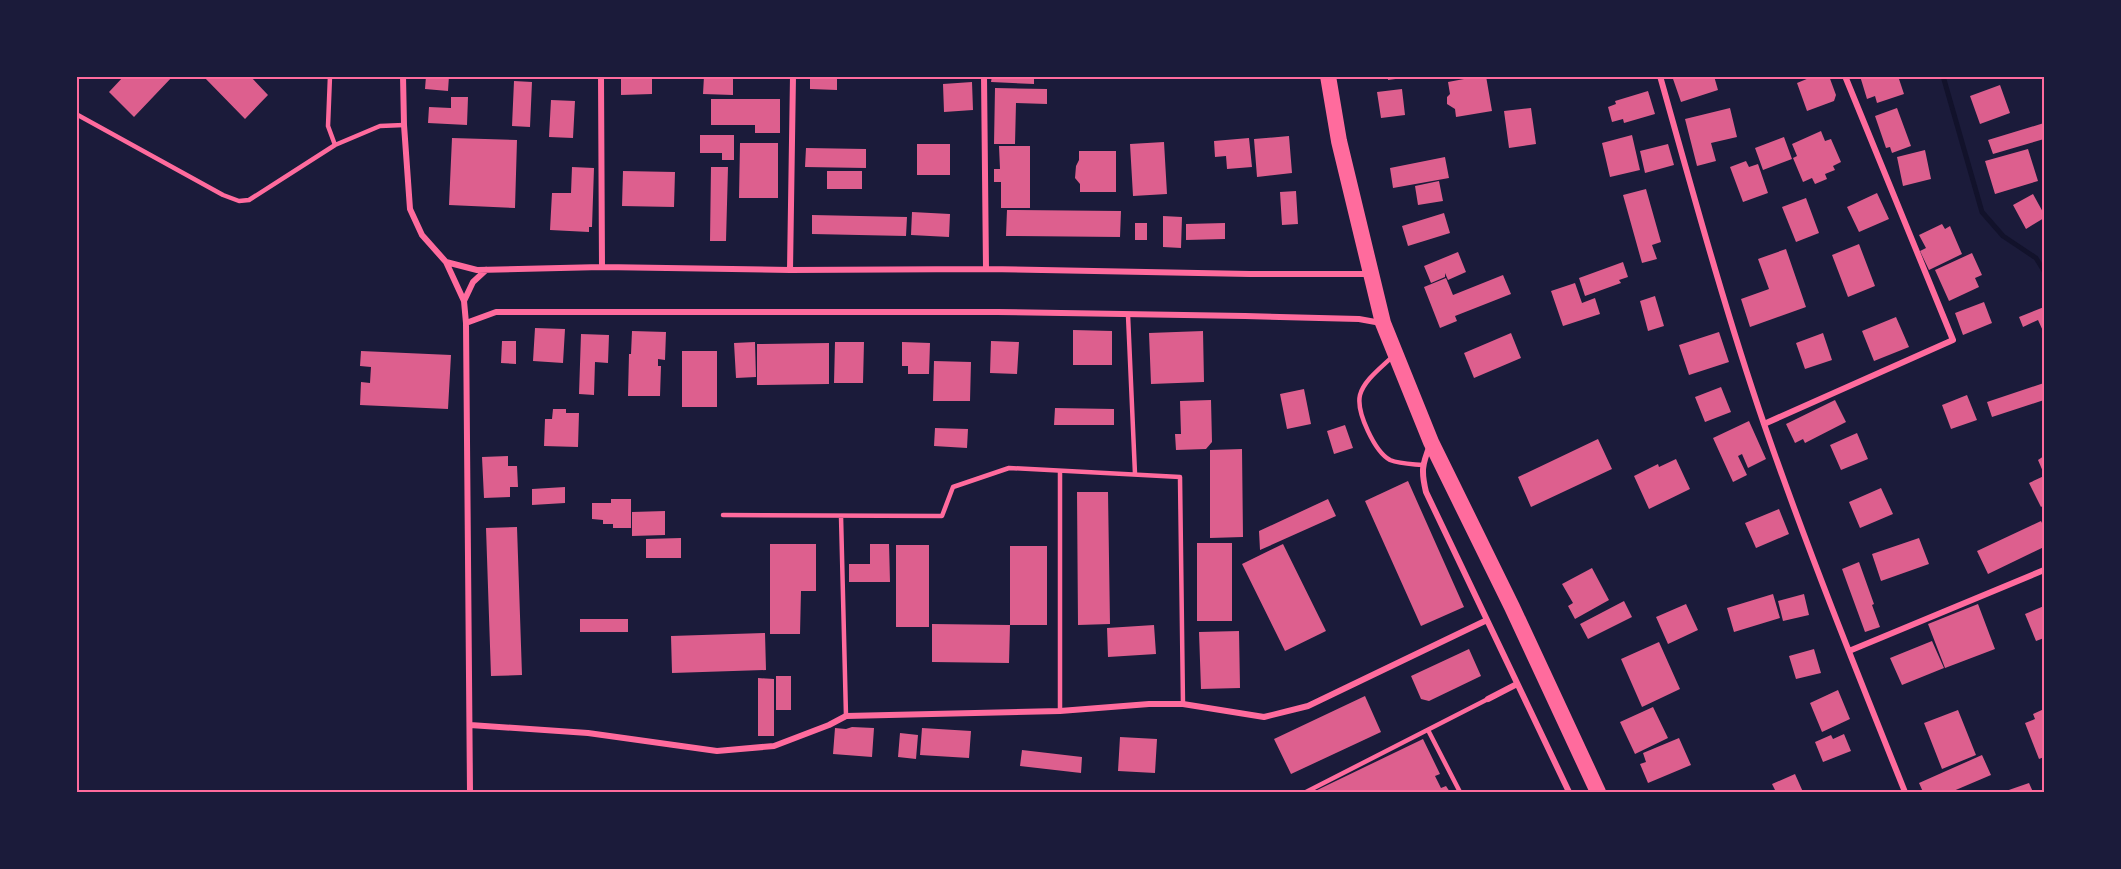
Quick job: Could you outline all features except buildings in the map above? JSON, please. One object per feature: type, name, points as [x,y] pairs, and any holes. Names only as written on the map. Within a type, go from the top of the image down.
[{"type":"highway","points":[[1328,76],[1339,141],[1369,274],[1383,323],[1431,442],[1598,792]]},
{"type":"street","points":[[404,76],[404,124],[410,209],[422,235],[446,262],[464,301],[470,792]]},
{"type":"street","points":[[601,76],[602,267]]},
{"type":"street","points":[[790,270],[793,76]]},
{"type":"street","points":[[984,76],[986,269]]},
{"type":"street","points":[[1660,76],[1703,229],[1764,424],[1849,651],[1905,792]]},
{"type":"street","points":[[1764,424],[1953,340],[1845,76]]},
{"type":"street","points":[[446,262],[487,270],[602,267],[1369,274]]},
{"type":"street","points":[[464,301],[473,282],[487,270]]},
{"type":"street","points":[[466,323],[496,312],[997,312],[1359,319],[1383,323]]},
{"type":"street","points":[[1431,442],[1421,473],[1426,492],[1569,792]]},
{"type":"street","points":[[1849,651],[2044,570]]},
{"type":"street","points":[[470,725],[588,733],[717,751],[774,746],[846,716],[1060,711],[1149,704],[1183,704],[1264,717],[1308,706],[1487,620]]},
{"type":"street","points":[[1488,699],[1517,684]]},
{"type":"lane","points":[[330,76],[328,126],[335,145]]},
{"type":"lane","points":[[76,114],[223,195],[239,201],[249,200],[335,145],[380,126],[404,124]]},
{"type":"lane","points":[[1128,315],[1135,474]]},
{"type":"lane","points":[[1395,354],[1367,382],[1360,395],[1360,408],[1371,440],[1389,459],[1422,465]]},
{"type":"lane","points":[[723,515],[942,516],[953,486],[1009,468],[1180,477],[1183,704]]},
{"type":"lane","points":[[1060,471],[1060,711]]},
{"type":"lane","points":[[841,516],[846,716]]},
{"type":"lane","points":[[1306,792],[1488,699]]},
{"type":"lane","points":[[1428,730],[1460,792]]},
{"type":"waterway","points":[[1943,76],[1982,212],[2003,236],[2036,258],[2044,271]]}]
